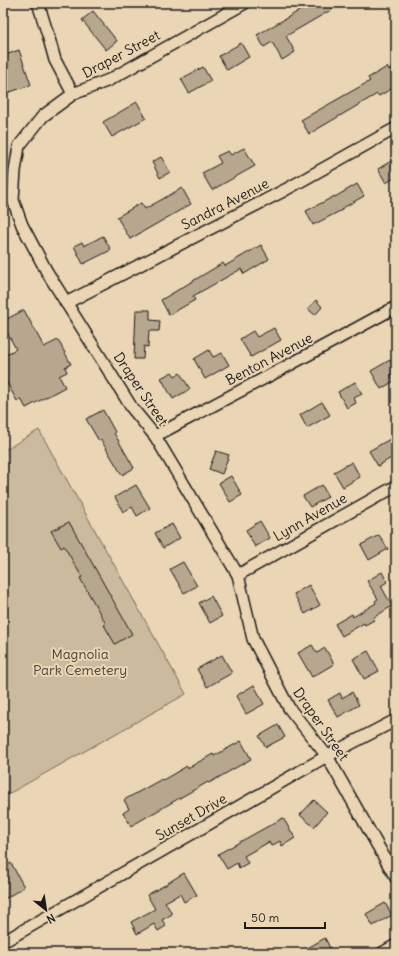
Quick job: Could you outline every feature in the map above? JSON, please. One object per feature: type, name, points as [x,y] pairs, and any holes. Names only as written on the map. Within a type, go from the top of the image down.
[{"type":"street","points":[[38,3],[55,60],[73,94]]},
{"type":"street","name":"Draper Street","points":[[245,3],[108,80],[73,94],[43,116],[19,146],[12,200],[22,225],[66,302],[132,408],[155,436],[238,576],[253,639],[288,708],[327,756],[396,878]]},
{"type":"street","name":"Sandra Avenue","points":[[66,302],[285,190],[396,128]]},
{"type":"street","name":"Benton Avenue","points":[[155,436],[396,307]]},
{"type":"street","name":"Lynn Avenue","points":[[238,576],[396,486]]},
{"type":"street","name":"Sunset Drive","points":[[3,942],[327,756],[396,720]]},
{"type":"street","points":[[382,953],[396,945]]},
{"type":"green space","name":"Magnolia Park Cemetery","points":[[39,430],[186,694],[3,797],[3,451]]},
{"type":"building","points":[[313,3],[343,3],[286,36],[295,52],[282,60],[272,42],[264,47],[257,35]]},
{"type":"building","points":[[93,11],[117,41],[106,50],[82,20]]},
{"type":"building","points":[[241,43],[249,57],[227,70],[219,56]]},
{"type":"building","points":[[19,50],[31,85],[7,93],[3,81],[3,73],[8,71],[3,56]]},
{"type":"building","points":[[396,66],[396,86],[379,96],[377,94],[309,134],[301,120],[370,81],[368,78],[387,67],[389,70]]},
{"type":"building","points":[[203,67],[211,81],[189,93],[181,79]]},
{"type":"building","points":[[137,102],[146,118],[112,137],[103,122]]},
{"type":"building","points":[[244,148],[255,166],[212,190],[202,173],[221,163],[217,156],[228,151],[231,155]]},
{"type":"building","points":[[161,157],[170,172],[160,178],[152,162]]},
{"type":"building","points":[[396,158],[396,177],[386,183],[378,169]]},
{"type":"building","points":[[357,184],[364,196],[341,209],[342,210],[313,225],[306,211]]},
{"type":"building","points":[[182,188],[191,204],[130,239],[117,217],[141,203],[145,209]]},
{"type":"building","points":[[103,236],[111,250],[83,264],[74,246],[82,242],[84,246]]},
{"type":"building","points":[[261,245],[269,259],[244,274],[241,269],[193,296],[195,300],[169,315],[161,300],[223,263],[225,266]]},
{"type":"building","points":[[316,300],[322,307],[315,315],[308,309]]},
{"type":"building","points":[[24,310],[44,347],[58,340],[71,364],[65,367],[67,372],[59,376],[65,387],[26,408],[21,399],[17,401],[6,381],[3,382],[3,356],[16,349],[3,325],[3,321]]},
{"type":"building","points":[[136,310],[150,310],[150,320],[160,321],[159,331],[149,331],[148,347],[144,346],[143,359],[134,359]]},
{"type":"building","points":[[274,328],[281,340],[251,357],[240,339],[253,331],[257,337]]},
{"type":"building","points":[[209,350],[213,357],[222,353],[229,365],[205,379],[194,359]]},
{"type":"building","points":[[390,360],[396,370],[396,372],[391,375],[394,381],[381,389],[371,371]]},
{"type":"building","points":[[172,372],[175,376],[180,373],[190,389],[173,399],[161,378]]},
{"type":"building","points":[[355,382],[362,394],[354,398],[356,403],[347,408],[338,392]]},
{"type":"building","points":[[322,402],[330,415],[307,428],[300,415]]},
{"type":"building","points":[[103,410],[134,468],[122,475],[101,440],[99,441],[86,419]]},
{"type":"building","points":[[390,439],[393,443],[396,441],[396,455],[378,466],[369,451]]},
{"type":"building","points":[[216,451],[229,455],[222,474],[209,469]]},
{"type":"building","points":[[352,462],[360,477],[343,487],[334,472]]},
{"type":"building","points":[[231,476],[242,495],[230,502],[219,483]]},
{"type":"building","points":[[136,485],[150,508],[137,516],[132,507],[123,512],[115,497]]},
{"type":"building","points":[[322,485],[328,497],[310,507],[303,496]]},
{"type":"building","points":[[260,521],[270,538],[255,547],[246,530]]},
{"type":"building","points":[[69,522],[132,634],[115,644],[104,625],[106,624],[80,578],[82,577],[64,546],[61,548],[51,531]]},
{"type":"building","points":[[172,524],[180,538],[163,548],[155,533]]},
{"type":"building","points":[[379,535],[388,549],[369,560],[361,545]]},
{"type":"building","points":[[183,562],[197,586],[184,593],[170,569]]},
{"type":"building","points":[[382,572],[387,582],[381,586],[392,606],[373,618],[374,620],[365,625],[364,623],[342,636],[335,624],[352,614],[353,617],[376,603],[375,601],[378,599],[367,581]]},
{"type":"building","points":[[309,585],[320,605],[305,614],[294,594]]},
{"type":"building","points":[[211,596],[222,616],[210,623],[199,603]]},
{"type":"building","points":[[312,645],[317,653],[325,648],[334,664],[312,677],[298,653]]},
{"type":"building","points":[[368,651],[379,671],[364,679],[353,659]]},
{"type":"building","points":[[222,655],[232,673],[207,687],[197,669]]},
{"type":"building","points":[[254,685],[264,704],[246,714],[236,696]]},
{"type":"building","points":[[352,692],[359,705],[338,717],[328,700],[340,693],[342,698]]},
{"type":"building","points":[[278,725],[285,737],[266,747],[259,736]]},
{"type":"building","points":[[241,741],[251,759],[131,826],[123,813],[129,809],[124,800],[187,766],[188,768],[213,754],[214,756]]},
{"type":"building","points":[[314,800],[327,812],[314,827],[300,815]]},
{"type":"building","points":[[283,818],[295,838],[282,846],[280,841],[271,846],[269,842],[244,856],[248,863],[239,868],[237,863],[227,869],[218,854]]},
{"type":"building","points":[[11,863],[24,887],[3,900],[3,868]]},
{"type":"building","points":[[184,873],[197,895],[184,902],[180,894],[165,902],[172,914],[162,920],[166,926],[158,931],[154,924],[137,934],[131,922],[155,909],[147,895]]},
{"type":"building","points":[[385,903],[392,915],[373,926],[366,914]]},
{"type":"building","points":[[325,938],[331,950],[326,953],[299,953]]}]
